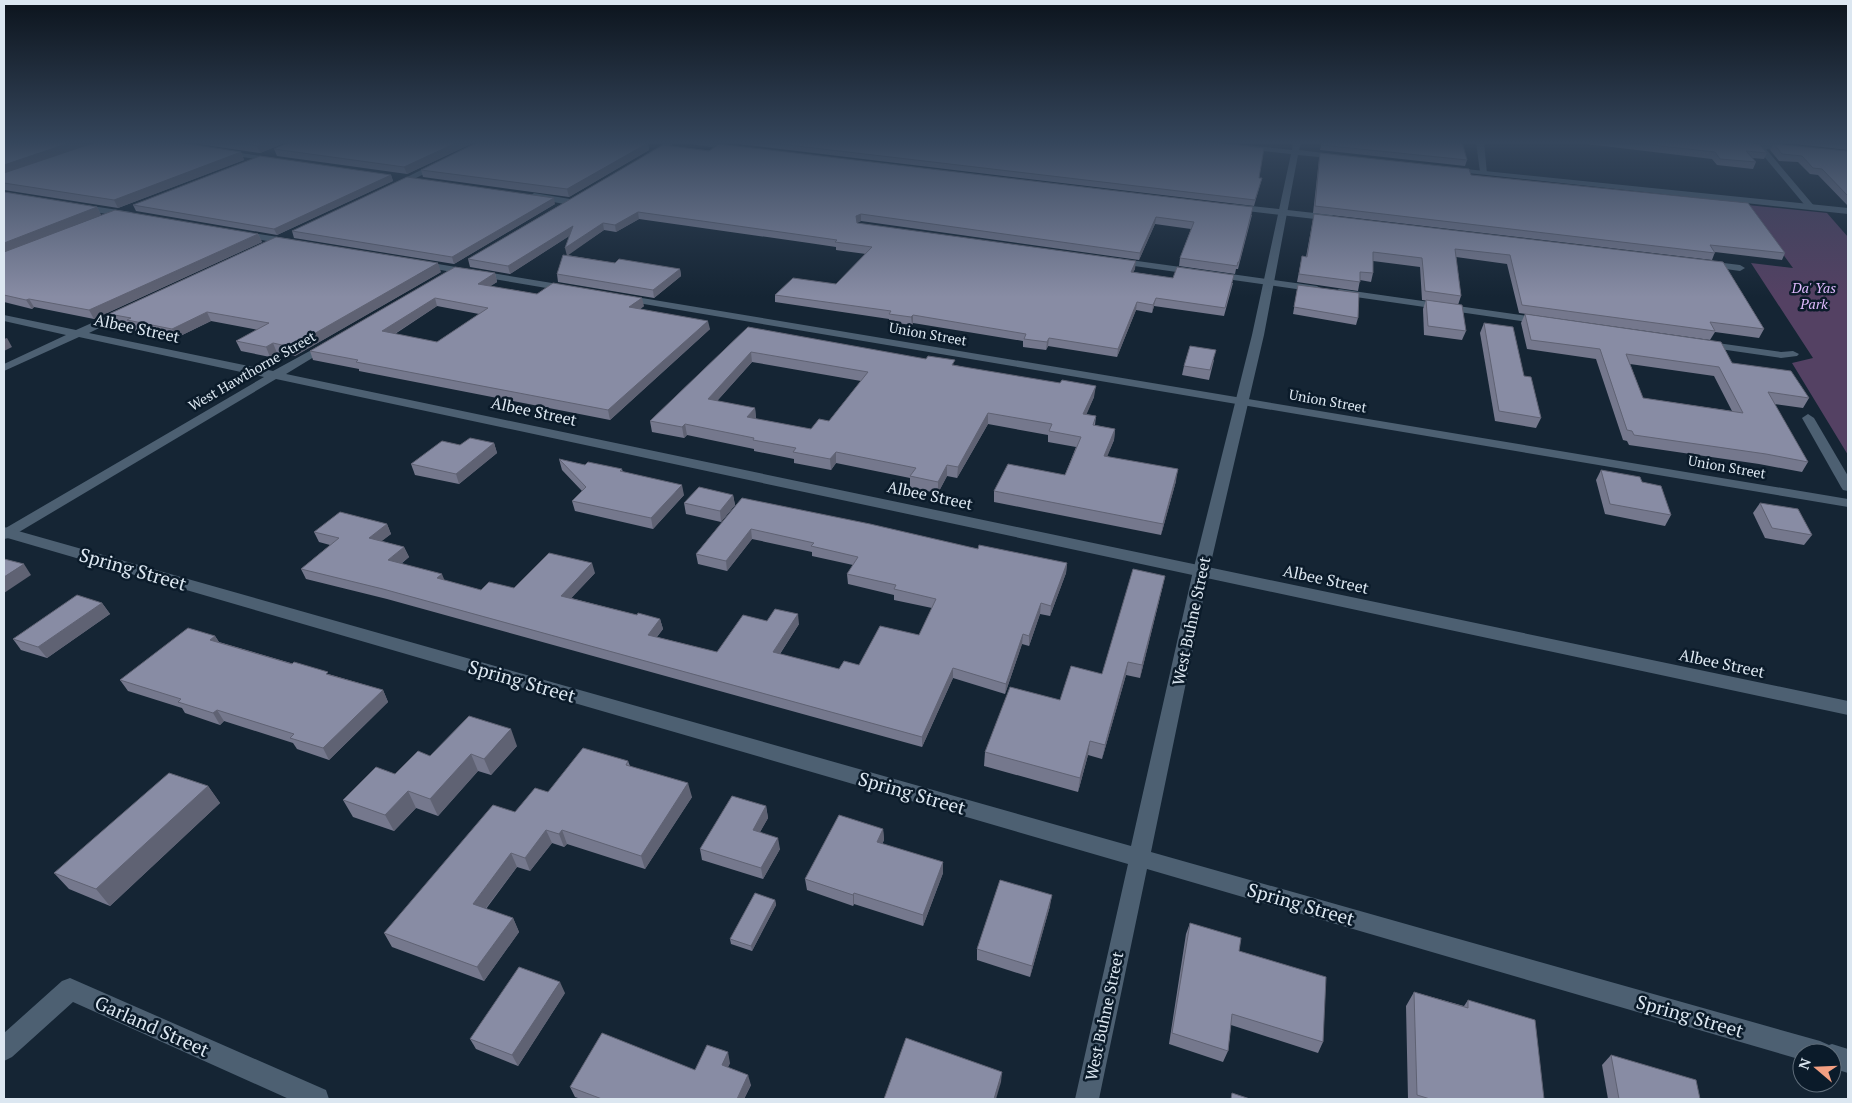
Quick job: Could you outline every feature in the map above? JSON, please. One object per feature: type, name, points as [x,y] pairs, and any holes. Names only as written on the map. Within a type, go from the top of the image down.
[{"type":"street","name":"West Buhne Street","points":[[1087,1099],[1201,571],[1242,401],[1286,193]]},
{"type":"street","points":[[1685,193],[1848,211]]},
{"type":"street","points":[[1799,193],[1811,207]]},
{"type":"street","points":[[553,211],[582,194]]},
{"type":"street","points":[[526,195],[570,202]]},
{"type":"street","points":[[64,204],[147,218]]},
{"type":"street","points":[[103,219],[136,206]]},
{"type":"street","points":[[1222,206],[1345,220]]},
{"type":"street","points":[[261,248],[298,230]]},
{"type":"street","points":[[231,232],[306,245]]},
{"type":"street","points":[[440,278],[469,260]]},
{"type":"street","points":[[1106,260],[1556,323]]},
{"type":"street","points":[[409,262],[582,291]]},
{"type":"street","points":[[1700,264],[1740,268]]},
{"type":"street","name":"Union Street","points":[[612,296],[1848,503]]},
{"type":"street","points":[[4,368],[140,304]]},
{"type":"street","name":"Albee Street","points":[[4,318],[1848,708]]},
{"type":"street","name":"West Hawthorne Street","points":[[5,533],[342,336]]},
{"type":"street","points":[[1692,342],[1780,355],[1793,354]]},
{"type":"street","points":[[1808,418],[1848,487]]},
{"type":"street","name":"Spring Street","points":[[5,533],[1792,1045]]},
{"type":"street","name":"Garland Street","points":[[4,1049],[70,989],[316,1099]]},
{"type":"green space","name":"Da' Yas Park","points":[[1747,205],[1827,213],[1848,237],[1848,455],[1792,363],[1813,358],[1751,263],[1793,268]]},
{"type":"building","points":[[4,193],[97,207],[4,243]]},
{"type":"building","points":[[72,193],[131,193],[114,200]]},
{"type":"building","points":[[163,193],[351,193],[274,229],[133,205]]},
{"type":"building","points":[[372,193],[522,193],[554,198],[452,257],[292,231]]},
{"type":"building","points":[[580,193],[1138,193],[1253,207],[1237,266],[1180,258],[1194,222],[1156,217],[1140,253],[861,214],[856,216],[857,223],[1136,261],[1131,272],[1173,278],[1177,267],[1234,275],[1225,308],[1156,298],[1153,305],[1137,302],[1118,349],[1049,338],[1047,342],[1024,339],[1026,334],[913,315],[911,317],[889,314],[891,311],[775,295],[793,278],[836,284],[872,247],[835,242],[837,240],[638,212],[615,225],[603,223],[565,248],[573,226],[508,266],[468,259]]},
{"type":"building","points":[[1200,193],[1257,193],[1255,200]]},
{"type":"building","points":[[1316,193],[1654,193],[1748,203],[1785,253],[1710,245],[1715,253],[1315,206]]},
{"type":"building","points":[[115,210],[258,234],[89,310],[4,295],[4,252]]},
{"type":"building","points":[[1314,214],[1723,262],[1764,329],[1710,322],[1715,331],[1522,305],[1510,255],[1455,249],[1461,296],[1425,291],[1422,258],[1373,252],[1373,273],[1360,272],[1360,282],[1299,274],[1302,256],[1307,257]]},
{"type":"building","points":[[276,237],[438,263],[291,347],[273,343],[266,347],[236,341],[269,323],[207,312],[172,329],[127,320],[131,318],[109,314]]},
{"type":"building","points":[[563,255],[615,263],[619,259],[680,269],[653,290],[557,274]]},
{"type":"building","points":[[455,267],[495,273],[478,284],[537,294],[553,283],[642,298],[629,307],[708,321],[608,410],[356,362],[358,360],[310,351]],"holes":[[[435,298],[488,308],[437,342],[382,331]]]},
{"type":"building","points":[[1298,285],[1359,293],[1358,318],[1294,307]]},
{"type":"building","points":[[1426,300],[1462,305],[1466,331],[1428,326]]},
{"type":"building","points":[[1525,314],[1721,342],[1732,363],[1791,371],[1809,398],[1768,392],[1808,462],[1634,435],[1632,431],[1627,430],[1600,349],[1531,340]],"holes":[[[1626,354],[1719,367],[1743,413],[1643,398]]]},
{"type":"building","points":[[1484,323],[1513,327],[1524,376],[1531,377],[1541,418],[1499,411]]},
{"type":"building","points":[[748,327],[926,359],[928,356],[955,360],[952,365],[1060,383],[1062,380],[1096,386],[1083,414],[1096,416],[1093,425],[1115,429],[1104,456],[1178,469],[1163,524],[994,491],[1008,464],[1065,475],[1081,437],[1049,431],[1052,424],[988,413],[958,467],[947,465],[938,482],[910,476],[916,468],[836,452],[830,459],[793,452],[796,448],[753,440],[754,438],[685,424],[682,427],[650,421]],"holes":[[[751,352],[868,372],[829,421],[819,419],[811,429],[747,417],[755,408],[708,399]]]},
{"type":"building","points":[[1190,346],[1216,350],[1210,370],[1184,366]]},
{"type":"building","points":[[470,438],[494,443],[456,474],[411,464],[442,441],[460,445]]},
{"type":"building","points":[[559,459],[585,465],[588,462],[622,469],[620,471],[682,485],[651,518],[572,501],[586,487]]},
{"type":"building","points":[[1601,470],[1640,477],[1642,482],[1661,486],[1671,515],[1610,504]]},
{"type":"building","points":[[699,487],[733,495],[720,511],[684,503]]},
{"type":"building","points":[[742,498],[870,524],[978,549],[979,545],[1067,563],[1051,606],[1041,603],[1029,636],[1023,634],[1006,684],[953,668],[922,737],[383,589],[301,569],[339,538],[314,532],[340,512],[387,524],[369,538],[404,547],[388,560],[442,574],[437,578],[481,590],[489,582],[514,588],[549,553],[592,563],[561,596],[660,619],[648,635],[717,652],[743,615],[767,621],[775,609],[798,614],[773,652],[839,669],[844,661],[859,665],[880,626],[919,635],[936,599],[894,589],[896,585],[847,574],[858,557],[811,546],[814,543],[751,529],[726,561],[696,554]]},
{"type":"building","points":[[1760,503],[1798,509],[1812,535],[1772,528]]},
{"type":"building","points":[[4,559],[24,564],[4,577]]},
{"type":"building","points":[[1133,569],[1165,576],[1142,665],[1128,662],[1105,745],[1090,741],[1080,778],[985,752],[1010,687],[1060,700],[1071,666],[1102,674]]},
{"type":"building","points":[[77,595],[102,603],[38,647],[13,639]]},
{"type":"building","points":[[188,628],[215,636],[210,640],[292,664],[294,662],[328,672],[326,674],[383,690],[323,748],[290,738],[294,734],[217,710],[213,713],[178,702],[181,699],[120,680]]},
{"type":"building","points":[[469,716],[511,729],[484,759],[471,754],[430,799],[408,791],[385,815],[343,800],[376,767],[395,774],[418,751],[430,756]]},
{"type":"building","points":[[583,748],[628,761],[626,765],[688,783],[641,856],[562,830],[559,834],[546,830],[525,858],[511,853],[473,904],[513,918],[477,967],[384,933],[493,805],[515,812],[535,788],[548,792]]},
{"type":"building","points":[[169,773],[208,786],[96,889],[54,873]]},
{"type":"building","points":[[732,796],[766,806],[753,830],[778,838],[761,868],[700,849]]},
{"type":"building","points":[[839,815],[883,829],[877,842],[943,862],[923,915],[805,879]]},
{"type":"building","points":[[1000,880],[1052,895],[1032,966],[977,949]]},
{"type":"building","points":[[755,893],[775,900],[751,946],[730,939]]},
{"type":"building","points":[[1190,923],[1241,938],[1239,951],[1326,977],[1323,1042],[1232,1014],[1228,1051],[1172,1033]]},
{"type":"building","points":[[519,967],[560,982],[512,1055],[470,1039]]},
{"type":"building","points":[[1414,992],[1468,1008],[1468,1000],[1535,1020],[1544,1099],[1430,1099],[1417,1095]]},
{"type":"building","points":[[602,1033],[695,1070],[707,1045],[728,1052],[722,1065],[748,1075],[737,1099],[602,1099],[570,1087]]},
{"type":"building","points":[[906,1038],[1002,1072],[994,1099],[884,1099]]},
{"type":"building","points":[[1611,1055],[1696,1080],[1700,1099],[1619,1099]]},
{"type":"building","points":[[1232,1093],[1250,1099],[1231,1099]]}]
